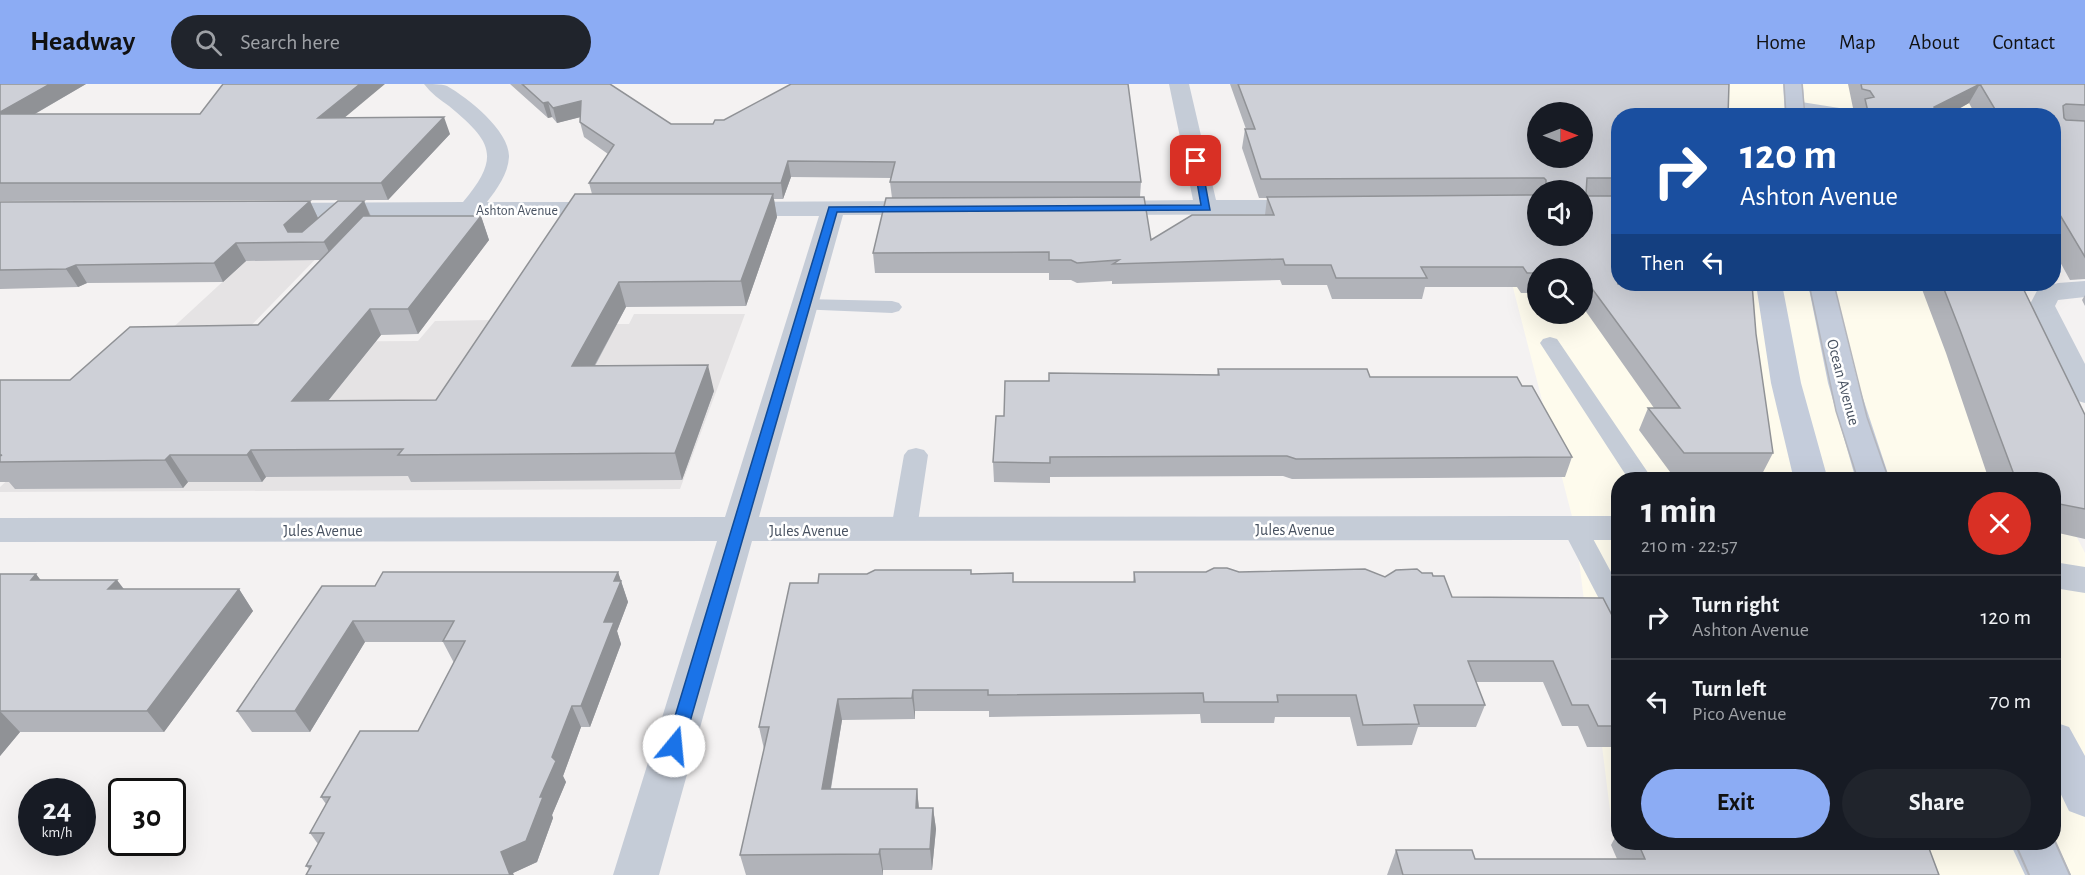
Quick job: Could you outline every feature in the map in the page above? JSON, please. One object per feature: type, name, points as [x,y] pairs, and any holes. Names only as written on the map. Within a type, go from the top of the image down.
[{"type":"main road","points":[[1793,84],[1795,108]]},
{"type":"main road","points":[[1770,291],[1792,415],[1809,472]]},
{"type":"main road","name":"Ocean Avenue","points":[[1823,291],[1852,415],[1870,472]]},
{"type":"main road","points":[[2061,752],[2085,798]]},
{"type":"main road","points":[[2036,850],[2048,875]]},
{"type":"street","points":[[434,84],[494,138],[498,155],[492,174],[484,191],[469,210]]},
{"type":"street","points":[[1179,84],[1206,207]]},
{"type":"street","points":[[1078,208],[1326,207]]},
{"type":"street","points":[[704,209],[950,208]]},
{"type":"street","name":"Ashton Avenue","points":[[247,210],[633,209]]},
{"type":"street","points":[[636,875],[833,209]]},
{"type":"street","points":[[2061,291],[2085,289]]},
{"type":"street","points":[[2058,291],[2047,296],[2042,306],[2085,394]]},
{"type":"street","name":"Jules Avenue","points":[[0,530],[1611,528]]},
{"type":"street","points":[[2061,576],[2085,580]]},
{"type":"lane","points":[[319,230],[341,210]]},
{"type":"lane","points":[[804,305],[891,307]]},
{"type":"lane","points":[[1550,343],[1636,472]]},
{"type":"lane","points":[[904,529],[916,455]]},
{"type":"lane","points":[[1575,528],[1611,596]]},
{"type":"shaded area","points":[[1596,84],[1997,84],[2007,108],[1611,108],[1611,291],[1977,291],[2044,472],[1611,472],[1611,819],[1575,528],[1492,206],[1527,229],[1527,246],[1593,246],[1593,180],[1582,180],[1582,168],[1593,168],[1593,102]]},
{"type":"shaded area","points":[[336,238],[235,342],[418,341],[435,321],[491,320],[489,324],[629,324],[634,314],[745,314],[680,489],[0,492],[0,487],[269,239]]},
{"type":"shaded area","points":[[2061,507],[2085,553],[2085,875],[1618,875],[1615,850],[2061,850]]},
{"type":"building","points":[[0,84],[50,84],[0,112]]},
{"type":"building","points":[[223,84],[360,84],[318,118],[444,117],[381,183],[0,183],[0,114],[200,114]]},
{"type":"building","points":[[522,84],[610,84],[671,124],[713,124],[715,120],[724,120],[791,84],[1128,84],[1141,182],[890,182],[895,162],[788,161],[781,183],[589,183],[614,145],[580,122],[581,101],[553,108],[548,102],[543,103]]},
{"type":"building","points":[[1238,84],[1729,84],[1728,108],[1611,108],[1611,178],[1587,178],[1587,180],[1546,180],[1544,178],[1261,179],[1245,129],[1255,129]]},
{"type":"building","points":[[1861,84],[1980,84],[1934,108],[1867,108],[1865,99],[1874,97],[1870,91],[1862,89]]},
{"type":"building","points":[[1980,84],[2085,84],[2085,105],[2066,104],[2063,106],[2066,120],[2085,121],[2085,257],[2061,217],[2061,108],[1994,108]]},
{"type":"building","points":[[575,194],[773,194],[741,281],[619,282],[572,366],[708,365],[675,453],[398,455],[403,449],[251,450],[247,455],[170,455],[165,460],[0,462],[2,455],[0,455],[0,380],[70,380],[130,327],[258,325],[363,216],[481,216],[408,309],[370,309],[292,401],[436,400]]},
{"type":"building","points":[[1527,195],[1527,246],[1593,246],[1593,196],[1611,196],[1611,291],[1753,291],[1756,334],[1773,453],[1684,453],[1648,408],[1680,408],[1593,290],[1593,258],[1527,258],[1527,273],[1523,267],[1421,267],[1427,278],[1336,278],[1331,265],[1285,265],[1283,259],[1113,264],[1119,260],[1077,263],[1071,260],[1049,260],[1049,252],[873,253],[886,198],[1144,197],[1151,240],[1192,215],[1274,215],[1267,197]]},
{"type":"building","points":[[310,201],[284,225],[288,232],[302,232],[338,201],[364,201],[324,242],[236,243],[214,263],[76,265],[66,269],[0,270],[0,202]]},
{"type":"building","points":[[1945,291],[2024,291],[2085,415],[2085,509],[2061,504],[2061,472],[2013,472]]},
{"type":"building","points":[[1218,369],[1367,369],[1370,377],[1517,377],[1522,386],[1532,386],[1572,457],[1296,459],[1287,456],[1050,457],[1050,463],[993,462],[996,416],[1004,416],[1005,381],[1049,381],[1049,373],[1219,375]]},
{"type":"building","points":[[1214,568],[1227,568],[1239,572],[1365,569],[1385,577],[1396,570],[1417,569],[1422,573],[1432,573],[1433,576],[1444,576],[1452,597],[1603,598],[1611,613],[1611,726],[1598,726],[1588,705],[1572,705],[1553,661],[1468,661],[1485,705],[1414,705],[1419,724],[1363,725],[1356,695],[1277,695],[1278,702],[1204,702],[1203,693],[988,695],[988,690],[913,690],[912,698],[838,699],[822,789],[917,789],[916,808],[933,808],[930,849],[880,849],[879,854],[740,855],[769,727],[759,727],[790,583],[818,583],[819,574],[867,574],[875,570],[971,570],[971,574],[1013,573],[1013,582],[1135,582],[1134,572],[1206,572]]},
{"type":"building","points":[[383,572],[618,572],[614,581],[621,581],[604,622],[614,622],[581,706],[572,706],[552,757],[556,761],[540,797],[543,797],[526,841],[501,852],[510,875],[306,875],[311,866],[306,866],[324,833],[310,833],[330,797],[321,797],[360,731],[418,731],[465,641],[443,641],[454,621],[353,621],[295,711],[237,711],[322,586],[375,586]]},
{"type":"building","points":[[0,574],[36,574],[31,580],[117,580],[108,589],[239,589],[147,711],[0,711]]},
{"type":"building","points":[[1396,850],[1472,850],[1475,859],[1645,859],[1641,850],[1930,850],[1939,875],[1403,875]]},
{"type":"tram line","points":[[1784,84],[1786,108]]},
{"type":"tram line","points":[[1802,84],[1804,108]]},
{"type":"tram line","points":[[1810,291],[1836,411],[1855,472]]},
{"type":"tram line","points":[[1836,291],[1867,417],[1886,472]]},
{"type":"tram line","points":[[2018,850],[2029,875]]},
{"type":"tram line","points":[[2059,850],[2070,875]]},
{"type":"route","points":[[674,746],[833,209],[1206,207],[1196,161]]}]
